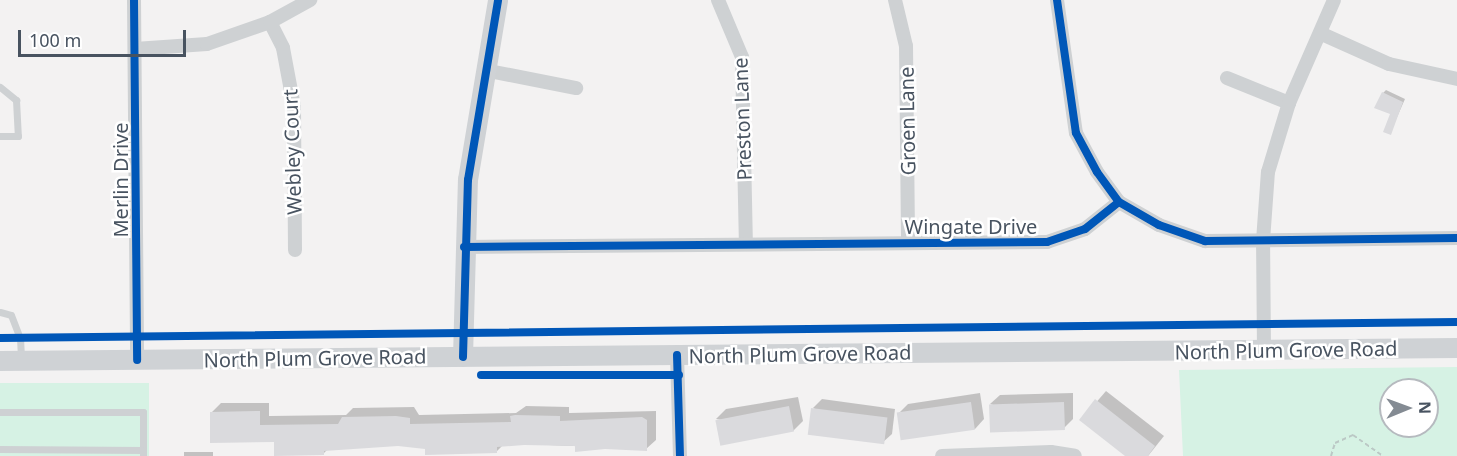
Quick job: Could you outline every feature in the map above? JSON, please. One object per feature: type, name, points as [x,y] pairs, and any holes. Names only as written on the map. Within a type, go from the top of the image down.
[{"type":"street","name":"Merlin Drive","points":[[134,0],[137,360]]},
{"type":"street","points":[[135,49],[207,44],[270,22],[310,0]]},
{"type":"street","points":[[463,357],[464,247],[468,180],[484,70],[498,0]]},
{"type":"street","name":"Preston Lane","points":[[718,0],[742,57],[746,243]]},
{"type":"street","name":"Groen Lane","points":[[895,0],[906,46],[908,243]]},
{"type":"street","points":[[1057,0],[1076,133],[1119,202],[1159,225],[1206,241],[1457,238]]},
{"type":"street","points":[[1264,350],[1263,241],[1268,172],[1288,104],[1322,34],[1334,0]]},
{"type":"street","name":"Webley Court","points":[[270,22],[284,48],[294,107],[295,250]]},
{"type":"street","points":[[1322,34],[1389,64],[1457,79]]},
{"type":"street","points":[[484,70],[576,88]]},
{"type":"street","points":[[1227,78],[1288,104]]},
{"type":"street","name":"Wingate Drive","points":[[464,247],[1047,242],[1085,229],[1119,202]]},
{"type":"street","name":"North Plum Grove Road","points":[[0,361],[1457,348]]},
{"type":"street","points":[[677,355],[680,456]]},
{"type":"street","points":[[942,456],[1051,452],[1075,456]]},
{"type":"lane","points":[[0,87],[16,100],[18,136],[0,136]]},
{"type":"lane","points":[[0,312],[12,315],[20,338],[21,361]]},
{"type":"lane","points":[[0,412],[143,412],[143,453],[13,453],[0,449]]},
{"type":"path","points":[[1331,456],[1335,443],[1353,435],[1383,456]]},
{"type":"green space","points":[[1457,367],[1457,456],[1183,456],[1179,370]]},
{"type":"green space","points":[[0,383],[149,383],[149,456],[0,456]]},
{"type":"building","points":[[1382,92],[1403,102],[1391,135],[1383,132],[1390,114],[1374,108]]},
{"type":"building","points":[[1095,399],[1155,446],[1148,456],[1125,456],[1079,420]]},
{"type":"building","points":[[971,402],[975,430],[901,440],[897,412]]},
{"type":"building","points":[[1064,402],[1065,430],[990,433],[989,405]]},
{"type":"building","points":[[789,406],[794,432],[720,446],[715,420]]},
{"type":"building","points":[[811,408],[887,417],[884,444],[808,435]]},
{"type":"building","points":[[260,411],[260,425],[338,424],[342,417],[396,416],[410,418],[410,424],[511,422],[510,416],[515,415],[560,416],[560,421],[642,417],[647,420],[647,451],[605,449],[575,452],[575,446],[524,445],[497,447],[497,453],[425,455],[425,449],[398,446],[324,451],[324,455],[274,456],[274,442],[210,443],[210,412]]},
{"type":"cycle path","points":[[134,0],[137,360]]},
{"type":"cycle path","points":[[463,357],[468,180],[498,0]]},
{"type":"cycle path","points":[[1057,0],[1076,133],[1097,172],[1119,202]]},
{"type":"cycle path","points":[[464,247],[1047,242],[1085,229],[1119,202],[1159,225],[1205,241],[1457,238]]},
{"type":"cycle path","points":[[0,338],[1457,322]]},
{"type":"cycle path","points":[[677,355],[680,456]]},
{"type":"cycle path","points":[[481,375],[679,375]]}]
